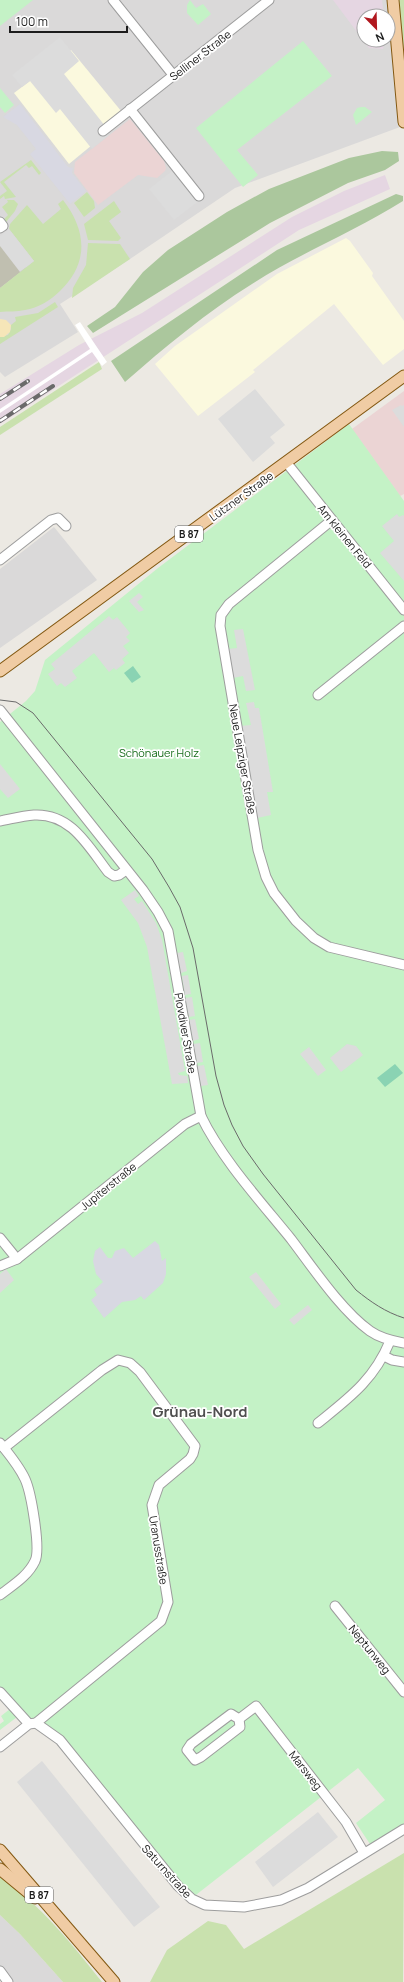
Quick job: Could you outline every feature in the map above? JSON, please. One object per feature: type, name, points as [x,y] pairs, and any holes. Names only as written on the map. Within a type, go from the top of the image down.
[{"type":"main road","points":[[393,0],[404,122]]},
{"type":"main road","name":"Lützner Straße","points":[[0,671],[404,376]]},
{"type":"main road","name":"B 87","points":[[0,1850],[114,1982]]},
{"type":"main road","name":"B 87","points":[[0,1869],[29,1892],[66,1928]]},
{"type":"main road","name":"B 87","points":[[104,1971],[110,1982]]},
{"type":"street","points":[[113,0],[174,76]]},
{"type":"street","name":"Selliner Straße","points":[[103,131],[269,0]]},
{"type":"street","points":[[130,109],[199,196]]},
{"type":"street","name":"Am kleinen Feld","points":[[286,462],[404,610]]},
{"type":"street","points":[[0,560],[51,520],[58,518],[66,526]]},
{"type":"street","name":"Neue Leipziger Straße","points":[[332,520],[229,604],[221,615],[220,626],[258,850],[264,871],[274,893],[296,921],[314,938],[329,947],[404,965]]},
{"type":"street","points":[[318,695],[404,626]]},
{"type":"street","name":"Plovdiver Straße","points":[[0,710],[158,912],[168,931],[201,1116],[216,1143],[356,1320],[366,1328],[390,1341],[404,1343]]},
{"type":"street","points":[[0,821],[34,815],[54,816],[66,821],[75,829],[108,872],[114,876],[119,875],[126,870]]},
{"type":"street","name":"Jupiterstraße","points":[[0,1266],[17,1259],[185,1124],[201,1116]]},
{"type":"street","points":[[0,1238],[17,1259]]},
{"type":"street","points":[[318,1423],[357,1392],[384,1356],[390,1341]]},
{"type":"street","points":[[384,1356],[392,1360],[404,1362]]},
{"type":"street","name":"Uranusstraße","points":[[0,1595],[26,1575],[36,1559],[37,1542],[28,1486],[24,1477],[2,1446],[102,1370],[118,1360],[125,1360],[140,1372],[195,1446],[193,1454],[190,1458],[159,1485],[152,1505],[168,1602],[161,1621],[33,1723],[0,1747]]},
{"type":"street","name":"Neptunweg","points":[[335,1606],[404,1692]]},
{"type":"street","points":[[0,1692],[33,1723]]},
{"type":"street","name":"Marsweg","points":[[239,1719],[256,1706],[346,1822],[364,1853]]},
{"type":"street","name":"Marsweg","points":[[231,1714],[239,1719],[240,1727],[201,1757],[195,1760],[190,1756],[187,1750],[191,1744],[231,1714]]},
{"type":"street","name":"Saturnstraße","points":[[33,1723],[60,1740],[178,1886],[192,1899],[205,1905],[244,1907],[281,1900],[308,1888],[404,1829]]},
{"type":"street","points":[[0,1971],[8,1982]]},
{"type":"shaded area","points":[[0,0],[392,0],[393,8],[356,8],[356,48],[396,48],[396,39],[400,127],[235,188],[60,304],[78,332],[5,377],[0,372]]},
{"type":"shaded area","points":[[333,0],[382,0],[383,8],[356,8],[356,31]]},
{"type":"shaded area","points":[[60,37],[79,61],[64,74],[109,131],[108,136],[92,149],[60,109],[56,113],[30,81],[22,87],[12,75]]},
{"type":"shaded area","points":[[71,50],[126,117],[69,164],[14,93]]},
{"type":"shaded area","points":[[20,104],[68,167],[73,168],[72,173],[86,191],[70,204],[30,154],[36,149],[17,125],[3,117]]},
{"type":"shaded area","points":[[130,119],[164,161],[166,168],[165,171],[157,178],[138,175],[98,205],[74,173],[75,162]]},
{"type":"shaded area","points":[[164,146],[204,197],[174,220],[149,189],[177,167]]},
{"type":"shaded area","points":[[385,175],[390,189],[299,230],[0,424],[0,394],[79,345],[142,313],[292,217],[344,191]]},
{"type":"shaded area","points":[[9,229],[34,261],[20,272],[0,246],[0,236]]},
{"type":"shaded area","points":[[0,236],[26,268],[0,288]]},
{"type":"shaded area","points":[[346,238],[350,241],[373,273],[372,276],[404,321],[404,349],[383,365],[334,304],[253,370],[255,372],[198,416],[155,364],[175,346],[277,274]]},
{"type":"shaded area","points":[[255,389],[285,425],[270,437],[275,443],[253,462],[218,419]]},
{"type":"shaded area","points":[[404,391],[404,494],[400,496],[352,429]]},
{"type":"shaded area","points":[[404,405],[404,427],[392,410]]},
{"type":"shaded area","points":[[397,514],[399,517],[404,516],[404,581],[380,553],[394,541],[382,526]]},
{"type":"shaded area","points":[[54,527],[97,580],[0,648],[0,569]]},
{"type":"shaded area","points":[[139,593],[143,597],[137,602],[144,610],[139,612],[129,601]]},
{"type":"shaded area","points":[[109,616],[113,620],[117,617],[130,633],[126,637],[130,641],[123,646],[129,653],[122,659],[125,663],[116,670],[114,668],[109,672],[94,653],[72,671],[77,678],[65,687],[61,683],[57,686],[48,674],[55,669],[51,664]]},
{"type":"shaded area","points":[[243,629],[255,690],[246,691],[243,676],[233,678],[228,649],[237,648],[234,630]]},
{"type":"shaded area","points":[[254,702],[255,708],[259,708],[273,792],[267,792],[271,815],[257,818],[240,726],[251,725],[246,703]]},
{"type":"shaded area","points":[[0,764],[20,789],[8,798],[0,789]]},
{"type":"shaded area","points":[[135,890],[139,896],[134,899],[138,904],[142,901],[156,923],[162,940],[185,1071],[178,1073],[179,1075],[187,1076],[188,1083],[172,1084],[147,947],[138,923],[121,900]]},
{"type":"shaded area","points":[[183,952],[187,971],[181,973],[177,953]]},
{"type":"shaded area","points":[[188,975],[191,994],[185,995],[182,976]]},
{"type":"shaded area","points":[[192,997],[195,1016],[189,1017],[185,998]]},
{"type":"shaded area","points":[[195,1019],[199,1039],[193,1041],[189,1020]]},
{"type":"shaded area","points":[[200,1043],[203,1062],[197,1063],[193,1044]]},
{"type":"shaded area","points":[[347,1044],[356,1046],[363,1055],[341,1072],[330,1058]]},
{"type":"shaded area","points":[[309,1047],[326,1070],[318,1076],[300,1054]]},
{"type":"shaded area","points":[[204,1065],[208,1085],[201,1086],[197,1066]]},
{"type":"shaded area","points":[[155,1241],[159,1245],[162,1261],[166,1258],[166,1274],[163,1283],[144,1300],[141,1296],[135,1300],[122,1302],[104,1318],[91,1300],[97,1295],[94,1290],[103,1282],[96,1274],[93,1261],[95,1251],[100,1247],[108,1258],[112,1258],[115,1251],[124,1248],[133,1258]]},
{"type":"shaded area","points":[[6,1269],[14,1280],[0,1293],[0,1274]]},
{"type":"shaded area","points":[[256,1272],[281,1304],[275,1309],[249,1277]]},
{"type":"shaded area","points":[[308,1305],[312,1310],[294,1325],[289,1320]]},
{"type":"shaded area","points":[[42,1761],[160,1907],[134,1927],[17,1782]]},
{"type":"shaded area","points":[[318,1812],[338,1837],[273,1887],[255,1862]]},
{"type":"shaded area","points":[[0,1915],[20,1934],[63,1982],[12,1982],[0,1966]]},
{"type":"green space","points":[[0,0],[33,0],[0,26]]},
{"type":"green space","points":[[190,0],[196,8],[203,4],[211,14],[198,25],[187,13],[187,5]]},
{"type":"green space","points":[[398,0],[404,0],[404,61]]},
{"type":"green space","points":[[303,41],[332,76],[237,150],[258,175],[243,187],[196,128]]},
{"type":"green space","points":[[0,88],[14,105],[5,113],[0,107]]},
{"type":"green space","points":[[365,107],[372,112],[356,125],[353,115],[357,108]]},
{"type":"green space","points":[[382,151],[398,152],[399,161],[385,170],[348,183],[270,223],[93,333],[87,326],[115,307],[143,272],[168,250],[227,212],[269,189],[349,158]]},
{"type":"green space","points":[[31,160],[41,173],[39,175],[32,166],[29,168],[26,165],[4,182],[16,197],[5,199],[4,196],[0,199],[0,196],[7,191],[0,182]]},
{"type":"green space","points":[[87,192],[94,201],[95,208],[84,217],[74,203]]},
{"type":"green space","points":[[396,194],[403,196],[403,201],[365,223],[289,262],[235,295],[187,330],[125,382],[111,361],[277,250]]},
{"type":"green space","points":[[7,200],[14,200],[18,204],[15,211],[6,222],[4,219],[8,215],[2,207],[8,202]]},
{"type":"green space","points":[[63,200],[77,223],[80,235],[80,258],[76,269],[60,291],[44,303],[22,311],[0,312],[0,288],[34,261],[9,229],[10,224],[27,205],[43,224],[61,209],[58,204]]},
{"type":"green space","points":[[114,201],[121,212],[109,221],[121,238],[118,241],[88,240],[84,224]]},
{"type":"green space","points":[[88,243],[120,244],[130,259],[72,298],[73,288],[86,265]]},
{"type":"green space","points":[[55,302],[58,307],[0,344],[0,337],[8,335],[11,325],[16,321],[15,317],[38,313]]},
{"type":"green space","points":[[99,362],[102,369],[0,435],[0,427]]},
{"type":"green space","name":"Schönauer Holz","points":[[349,424],[404,501],[404,1824],[370,1844],[356,1823],[385,1800],[358,1768],[192,1898],[60,1740],[29,1724],[0,1692],[0,722],[26,701],[35,691],[45,660],[158,568]]},
{"type":"green space","points":[[133,666],[141,677],[132,683],[124,673]]},
{"type":"green space","points":[[395,1064],[403,1073],[385,1087],[377,1078]]},
{"type":"green space","points":[[10,1709],[17,1717],[0,1730],[0,1724],[4,1721],[1,1716]]},
{"type":"green space","points":[[404,1853],[403,1982],[150,1982],[167,1950],[208,1921],[226,1925],[244,1949]]},
{"type":"green space","points":[[0,1877],[29,1900],[55,1925],[102,1982],[63,1982],[20,1934],[0,1915]]},
{"type":"sand","points":[[0,319],[6,320],[11,325],[10,332],[4,337],[0,337]]},
{"type":"pier","points":[[80,322],[107,362],[102,366],[92,352],[0,413],[0,409],[90,349],[75,325]]},
{"type":"tram line","points":[[0,700],[16,702],[33,713],[152,859],[180,907],[193,948],[216,1076],[224,1105],[243,1146],[263,1174],[356,1290],[378,1306],[404,1318]]},
{"type":"railway","points":[[0,399],[28,381]]},
{"type":"railway","points":[[0,421],[53,386]]},
{"type":"district","name":"Grünau-Nord","points":[[200,1411]]}]
